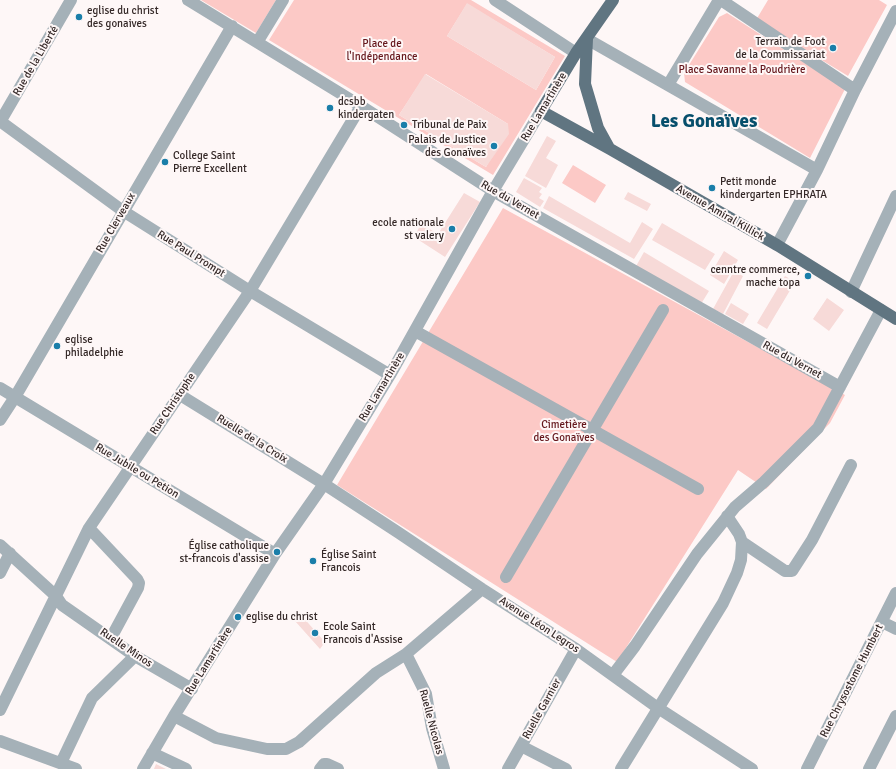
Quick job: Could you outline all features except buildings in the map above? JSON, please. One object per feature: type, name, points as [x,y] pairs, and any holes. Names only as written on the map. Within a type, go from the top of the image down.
[{"type":"main road","name":"Rue Lamartinère","points":[[541,111],[576,53],[587,39],[612,0]]},
{"type":"main road","points":[[587,39],[585,84],[598,128],[610,149]]},
{"type":"main road","name":"Avenue Amiral Killick","points":[[541,111],[610,149],[777,246],[896,319]]},
{"type":"street","name":"Rue de la Liberté","points":[[0,121],[71,0]]},
{"type":"street","name":"Rue du Vernet","points":[[188,0],[258,41],[493,191],[840,387]]},
{"type":"street","points":[[258,41],[283,0]]},
{"type":"street","points":[[495,0],[576,53]]},
{"type":"street","points":[[668,85],[720,0],[855,90]]},
{"type":"street","points":[[777,246],[817,170],[855,90],[896,11]]},
{"type":"street","name":"Rue Clerveaux","points":[[0,420],[15,397],[232,26]]},
{"type":"street","points":[[587,39],[817,170]]},
{"type":"street","name":"Rue Christophe","points":[[0,710],[59,600],[89,528],[250,291],[361,106]]},
{"type":"street","name":"Rue Lamartinère","points":[[143,769],[174,716],[275,554],[324,484],[390,375],[493,191],[541,111]]},
{"type":"street","name":"Rue Paul Prompt","points":[[0,121],[123,212],[250,291],[390,375]]},
{"type":"street","points":[[851,292],[896,196]]},
{"type":"street","points":[[506,576],[663,310]]},
{"type":"street","points":[[613,675],[635,646],[697,554],[734,507],[764,482],[818,428],[881,310]]},
{"type":"street","points":[[415,331],[698,489]]},
{"type":"street","name":"Rue Jubile ou Petion","points":[[0,388],[275,554]]},
{"type":"street","name":"Ruelle de la Croix","points":[[180,395],[324,484]]},
{"type":"street","points":[[742,542],[785,571],[792,571],[812,540],[851,465]]},
{"type":"street","name":"Avenue Léon Legros","points":[[324,484],[399,532],[482,589],[576,649],[658,708],[752,769]]},
{"type":"street","points":[[621,769],[722,603],[737,573],[741,560],[742,542],[739,534],[727,516]]},
{"type":"street","points":[[89,528],[137,579],[139,583],[138,588],[111,638]]},
{"type":"street","name":"Ruelle Minos","points":[[0,545],[59,600],[135,656],[192,689]]},
{"type":"street","points":[[0,573],[10,553]]},
{"type":"street","points":[[174,716],[216,738],[267,749],[286,749],[299,742],[376,673],[406,654],[482,589]]},
{"type":"street","name":"Rue Chrysostome Humbert","points":[[807,769],[896,593]]},
{"type":"street","points":[[882,622],[896,629]]},
{"type":"street","name":"Ruelle Garnier","points":[[508,769],[576,649]]},
{"type":"street","name":"Ruelle Nicolas","points":[[406,654],[426,694],[432,728],[444,769]]},
{"type":"street","points":[[61,763],[92,698],[135,656]]},
{"type":"street","points":[[869,769],[896,716]]},
{"type":"street","points":[[0,741],[76,769]]},
{"type":"street","points":[[521,746],[566,769]]},
{"type":"street","points":[[152,753],[186,769]]},
{"type":"street","points":[[320,769],[324,764],[328,764],[338,769]]},
{"type":"green space","points":[[201,0],[276,0],[256,33]]},
{"type":"green space","name":"Place de l'Indépendance","points":[[294,0],[471,0],[565,56],[493,175],[269,40]],"holes":[[[467,4],[555,57],[536,90],[447,36]],[[426,74],[508,124],[486,167],[399,115]]]},
{"type":"green space","name":"Terrain de Foot de la Commissariat","points":[[768,0],[879,0],[887,5],[848,76],[756,20]]},
{"type":"green space","name":"Place Savanne la Poudrière","points":[[727,13],[845,89],[810,158],[685,82],[684,73],[719,17]]},
{"type":"green space","points":[[573,165],[606,185],[595,203],[562,183]]},
{"type":"green space","name":"Cimetière des Gonaïves","points":[[503,208],[845,395],[830,423],[766,489],[738,470],[617,662],[337,485]]},
{"type":"place","name":"eglise du christ des gonaives","points":[[79,17]]},
{"type":"place","name":"Terrain de Foot de la Commissariat","points":[[833,48]]},
{"type":"place","name":"dcsbb kindergaten","points":[[330,108]]},
{"type":"place","name":"Tribunal de Paix","points":[[404,125]]},
{"type":"place","name":"Palais de Justice des Gonaïves","points":[[494,146]]},
{"type":"place","name":"College Saint Pierre Excellent","points":[[165,162]]},
{"type":"place","name":"Petit monde kindergarten EPHRATA","points":[[712,188]]},
{"type":"place","name":"ecole nationale st valery","points":[[452,229]]},
{"type":"place","name":"cenntre commerce, mache topa","points":[[808,276]]},
{"type":"place","name":"eglise philadelphie","points":[[57,346]]},
{"type":"place","name":"Église catholique st-francois d'assise","points":[[277,552]]},
{"type":"place","name":"Église Saint Francois","points":[[313,561]]},
{"type":"place","name":"eglise du christ","points":[[238,617]]},
{"type":"place","name":"Ecole Saint Francois d'Assise","points":[[315,633]]},
{"type":"district","name":"Les Gonaïves","points":[[704,122]]}]
